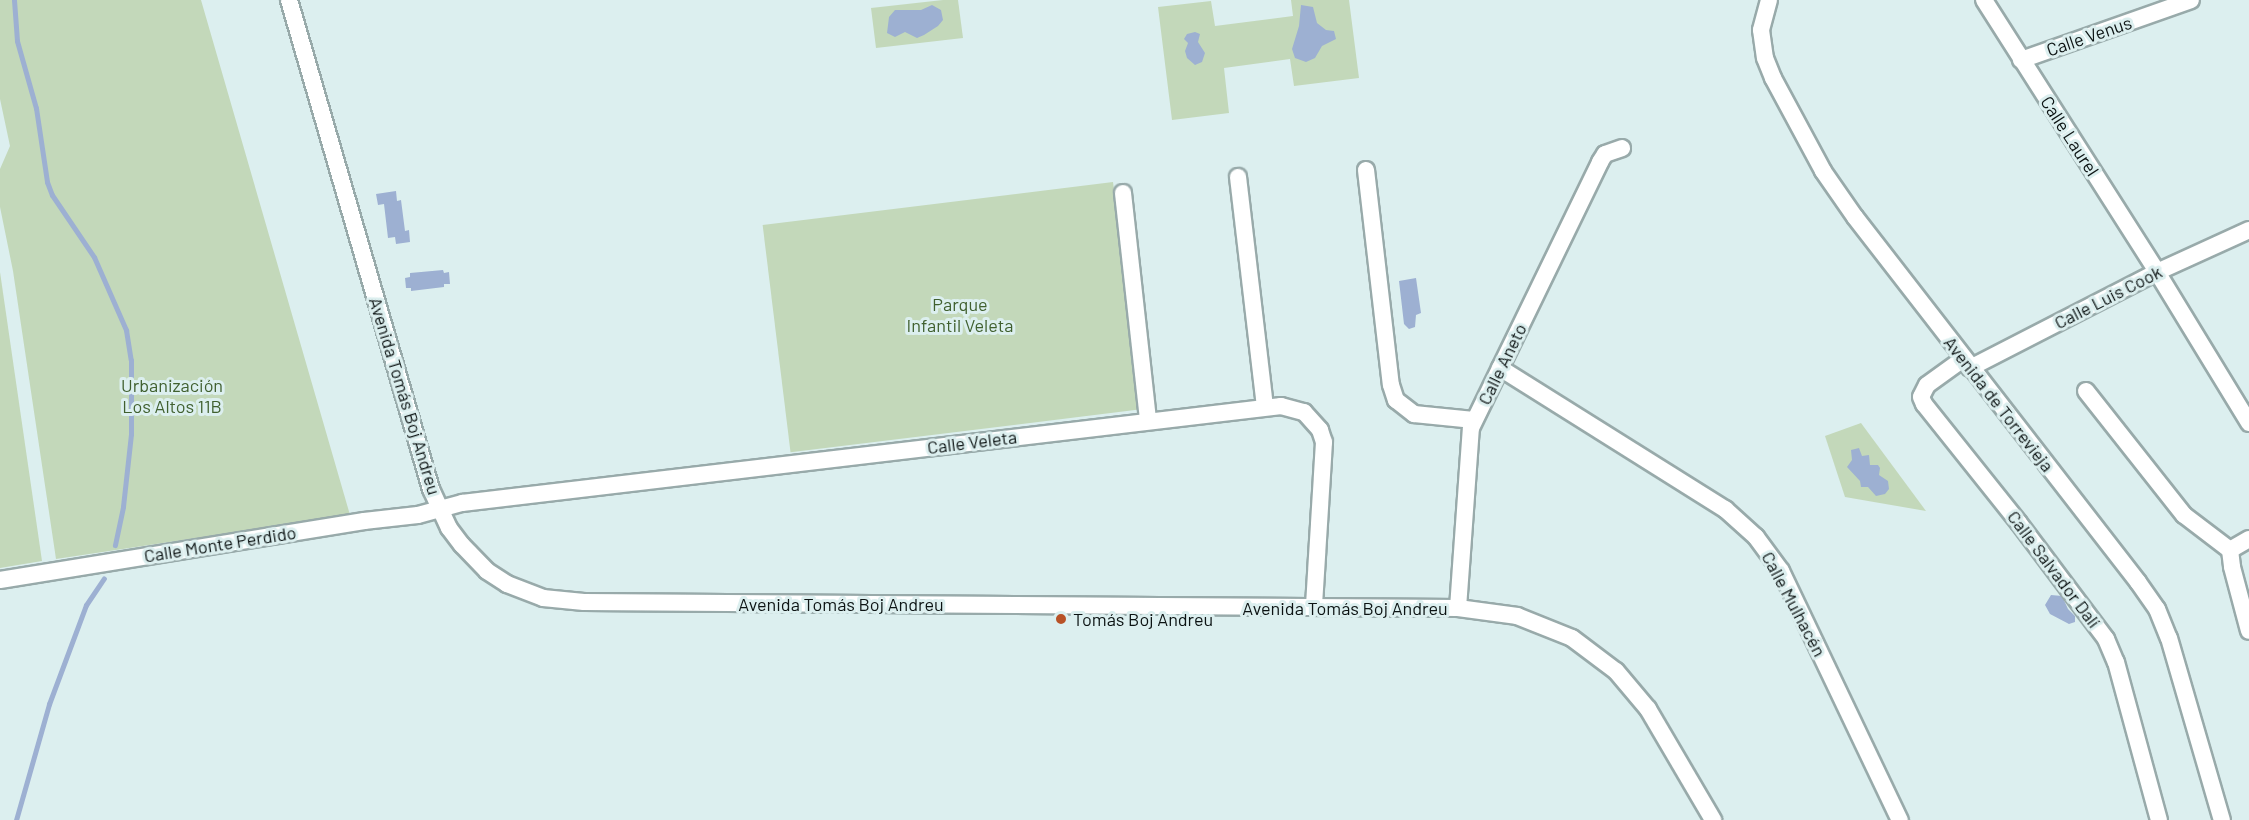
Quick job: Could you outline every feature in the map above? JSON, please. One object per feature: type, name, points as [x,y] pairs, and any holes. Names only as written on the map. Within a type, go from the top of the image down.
[{"type":"street","name":"Avenida Tomás Boj Andreu","points":[[289,0],[424,468],[439,509],[462,545],[487,571],[527,593],[562,601],[1488,610],[1536,622],[1572,638],[1596,654],[1633,689],[1713,820]]},
{"type":"street","points":[[295,19],[302,0]]},
{"type":"street","name":"Avenida de Torrevieja","points":[[1769,0],[1761,30],[1765,58],[1799,128],[1849,210],[2157,609],[2169,638],[2222,820]]},
{"type":"street","name":"Calle Laurel","points":[[1984,0],[2157,272],[2249,423]]},
{"type":"street","name":"Calle Venus","points":[[2021,60],[2192,0]]},
{"type":"street","name":"Calle Aneto","points":[[1458,608],[1469,435],[1474,420],[1600,162],[1605,154],[1622,148]]},
{"type":"street","points":[[1366,170],[1391,385],[1396,399],[1406,411],[1414,414],[1474,420]]},
{"type":"street","points":[[1238,177],[1265,406]]},
{"type":"street","points":[[1123,193],[1148,420]]},
{"type":"street","name":"Calle Luis Cook","points":[[1967,364],[2249,230]]},
{"type":"street","name":"Calle Salvador Dalí","points":[[1967,364],[1927,385],[1921,398],[2106,639],[2116,662],[2159,820]]},
{"type":"street","name":"Calle Mulhacén","points":[[1500,368],[1717,504],[1756,537],[1781,571],[1900,820]]},
{"type":"street","points":[[2086,391],[2184,515],[2230,550],[2232,567],[2249,631]]},
{"type":"street","name":"Calle Veleta","points":[[439,509],[483,500],[1265,406],[1281,406],[1304,412],[1320,430],[1324,442],[1314,607]]},
{"type":"street","name":"Calle Monte Perdido","points":[[0,580],[418,515],[439,509]]},
{"type":"street","points":[[2230,550],[2249,539]]},
{"type":"green space","name":"Urbanización Los Altos 11B","points":[[0,0],[201,0],[350,515],[56,559],[13,271],[0,207],[0,169],[10,146],[0,99]]},
{"type":"green space","points":[[958,0],[963,38],[876,48],[871,8]]},
{"type":"green space","points":[[1291,0],[1349,0],[1359,78],[1294,86],[1290,59],[1224,68],[1229,113],[1172,120],[1158,7],[1211,1],[1215,26],[1293,16]]},
{"type":"green space","name":"Parque Infantil Veleta","points":[[1113,182],[1141,409],[791,452],[763,225]]},
{"type":"green space","points":[[0,272],[42,561],[0,568]]},
{"type":"green space","points":[[1861,423],[1926,511],[1845,497],[1825,436]]},
{"type":"water","points":[[932,5],[941,10],[943,20],[924,35],[917,38],[905,32],[895,37],[887,33],[889,17],[895,10],[921,10]]},
{"type":"water","points":[[1301,5],[1313,7],[1317,23],[1326,30],[1334,31],[1336,39],[1322,46],[1315,58],[1306,62],[1295,58],[1292,49],[1299,26]]},
{"type":"water","points":[[1195,32],[1200,34],[1198,42],[1205,53],[1202,62],[1195,65],[1187,58],[1185,51],[1188,43],[1184,39],[1187,34]]},
{"type":"water","points":[[396,191],[397,201],[401,200],[405,231],[409,230],[410,242],[396,244],[395,237],[388,238],[384,204],[378,205],[376,194]]},
{"type":"water","points":[[443,270],[444,273],[449,272],[450,284],[444,284],[444,287],[411,291],[411,288],[406,288],[405,278],[410,277],[410,273]]},
{"type":"water","points":[[1416,278],[1421,313],[1416,315],[1415,327],[1409,329],[1404,324],[1399,281]]},
{"type":"water","points":[[1859,448],[1862,456],[1869,455],[1870,465],[1878,465],[1879,475],[1888,481],[1889,489],[1885,494],[1876,496],[1868,487],[1861,487],[1860,481],[1847,467],[1852,460],[1851,450]]},
{"type":"water","points":[[2051,595],[2062,596],[2068,609],[2075,616],[2075,622],[2069,624],[2050,614],[2045,605]]},
{"type":"waterway","points":[[14,0],[17,41],[36,108],[47,182],[52,195],[94,257],[126,330],[131,360],[131,434],[123,507],[115,545]]},
{"type":"waterway","points":[[16,820],[49,704],[86,605],[104,578]]},
{"type":"place","name":"Tomás Boj Andreu","points":[[1061,619]]}]
